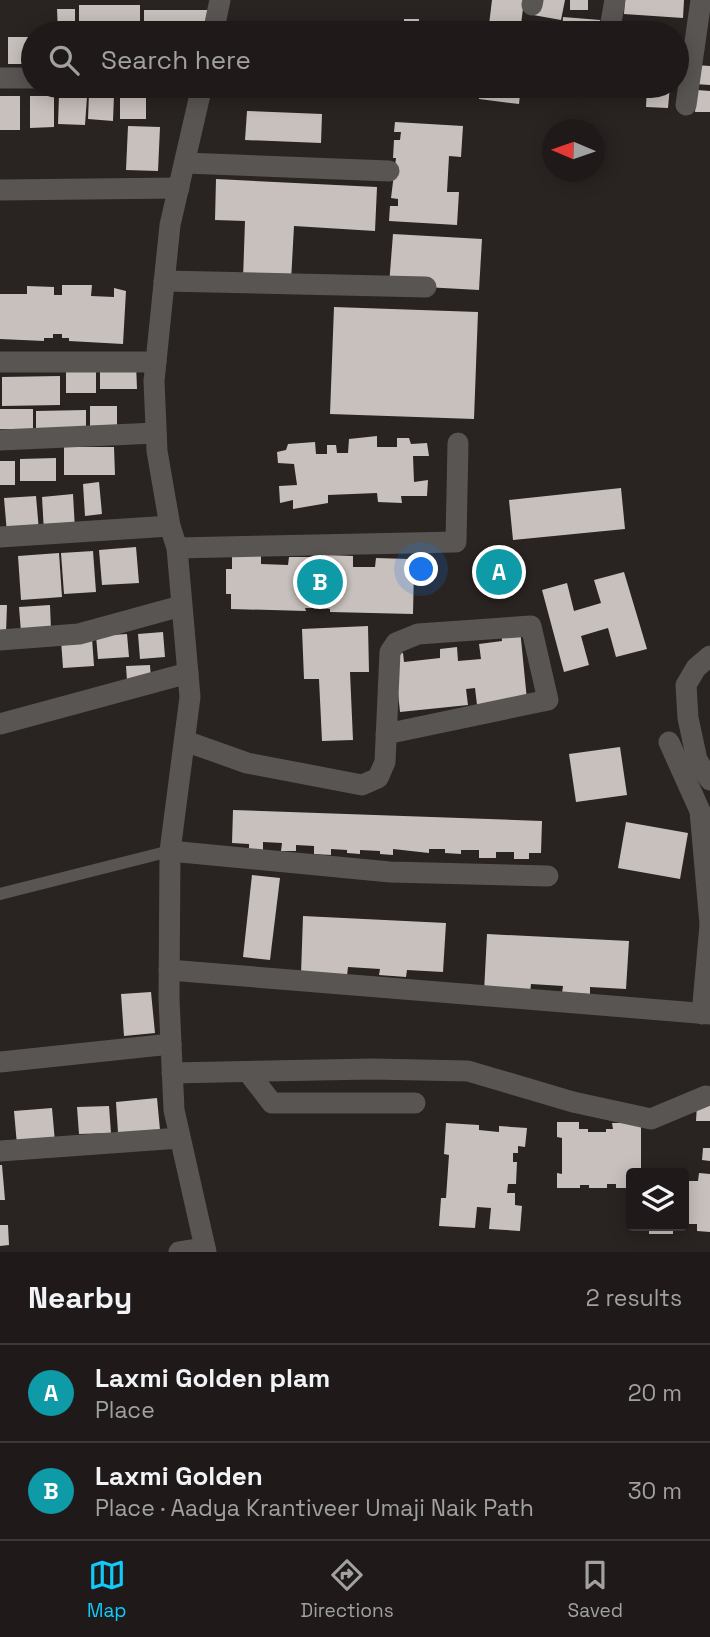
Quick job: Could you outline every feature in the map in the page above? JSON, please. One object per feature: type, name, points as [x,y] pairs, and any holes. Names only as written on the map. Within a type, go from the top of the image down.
[{"type":"street","points":[[216,21],[220,0]]},
{"type":"street","points":[[611,21],[615,0]]},
{"type":"street","points":[[689,84],[701,0]]},
{"type":"street","points":[[0,78],[21,78]]},
{"type":"street","points":[[179,1252],[206,1250],[174,1110],[169,970],[170,851],[190,697],[177,548],[170,526],[156,433],[156,362],[170,225],[199,98]]},
{"type":"street","points":[[686,105],[687,98]]},
{"type":"street","points":[[185,163],[389,172]]},
{"type":"street","points":[[0,190],[179,188]]},
{"type":"street","points":[[164,281],[426,287]]},
{"type":"street","points":[[0,362],[156,362]]},
{"type":"street","points":[[0,440],[156,433]]},
{"type":"street","points":[[177,548],[456,542],[458,443]]},
{"type":"street","points":[[0,537],[170,526]]},
{"type":"street","points":[[0,639],[79,634],[181,606]]},
{"type":"street","points":[[185,741],[247,762],[362,785],[378,778],[385,762],[386,734],[390,652],[396,643],[418,634],[531,626],[548,700],[386,734]]},
{"type":"street","points":[[710,656],[696,668],[686,685],[688,718],[697,760],[710,780]]},
{"type":"street","points":[[0,724],[188,673]]},
{"type":"street","points":[[169,970],[706,1014],[710,925],[700,811],[669,742]]},
{"type":"street","points":[[170,851],[390,872],[548,876]]},
{"type":"street","points":[[0,1062],[171,1044]]},
{"type":"street","points":[[172,1073],[372,1069],[468,1071],[573,1102],[651,1119],[706,1096]]},
{"type":"street","points":[[248,1072],[272,1103],[415,1103]]},
{"type":"street","points":[[0,1152],[180,1138]]},
{"type":"lane","points":[[0,894],[170,851]]},
{"type":"building","points":[[492,0],[524,0],[521,21],[489,21]]},
{"type":"building","points":[[536,0],[565,0],[561,20],[533,15]]},
{"type":"building","points":[[570,0],[588,0],[588,10],[570,10]]},
{"type":"building","points":[[625,0],[684,0],[683,18],[624,14]]},
{"type":"building","points":[[79,5],[140,5],[140,21],[79,21]]},
{"type":"building","points":[[57,9],[75,9],[75,21],[58,21]]},
{"type":"building","points":[[144,10],[211,10],[211,21],[144,21]]},
{"type":"building","points":[[563,17],[600,20],[600,21],[563,21]]},
{"type":"building","points":[[8,37],[21,37],[21,64],[8,64]]},
{"type":"building","points":[[696,65],[710,66],[710,85],[695,84]]},
{"type":"building","points":[[697,90],[710,91],[710,112],[695,112]]},
{"type":"building","points":[[0,96],[20,96],[20,130],[0,130]]},
{"type":"building","points":[[30,98],[54,98],[54,127],[30,128]]},
{"type":"building","points":[[59,98],[87,98],[85,125],[58,124]]},
{"type":"building","points":[[89,98],[114,98],[113,121],[88,119]]},
{"type":"building","points":[[120,98],[146,98],[146,119],[120,119]]},
{"type":"building","points":[[479,98],[520,98],[519,104]]},
{"type":"building","points":[[646,98],[669,98],[668,108],[646,107]]},
{"type":"building","points":[[247,111],[322,114],[321,143],[245,140]]},
{"type":"building","points":[[395,122],[463,126],[461,157],[449,156],[447,192],[459,192],[457,225],[389,221],[390,206],[398,206],[398,199],[391,198],[396,158],[393,158],[394,140],[400,140],[401,132],[394,132]]},
{"type":"building","points":[[128,126],[160,127],[158,171],[126,170]]},
{"type":"building","points":[[216,179],[377,187],[375,231],[294,226],[291,281],[243,279],[245,221],[215,220]]},
{"type":"building","points":[[393,234],[482,239],[479,290],[389,285]]},
{"type":"building","points":[[62,285],[92,285],[91,296],[114,297],[114,288],[126,291],[123,344],[69,341],[69,338],[62,338],[62,334],[53,334],[53,338],[44,338],[44,341],[0,339],[0,294],[27,294],[27,286],[54,287],[54,295],[62,295]]},
{"type":"building","points":[[334,307],[478,312],[474,419],[330,414]]},
{"type":"building","points":[[66,363],[96,363],[96,393],[66,393]]},
{"type":"building","points":[[100,364],[136,364],[137,389],[100,389]]},
{"type":"building","points":[[60,376],[60,405],[2,406],[2,377]]},
{"type":"building","points":[[90,406],[117,406],[117,429],[90,429]]},
{"type":"building","points":[[0,409],[33,409],[33,429],[0,429]]},
{"type":"building","points":[[86,410],[86,430],[36,430],[36,411]]},
{"type":"building","points":[[377,436],[377,447],[397,447],[397,438],[409,438],[411,444],[427,443],[429,456],[413,456],[414,482],[428,480],[427,496],[401,496],[402,503],[378,502],[377,493],[328,495],[328,503],[293,509],[293,500],[280,503],[279,486],[297,485],[294,464],[278,463],[277,452],[286,450],[288,444],[315,442],[316,454],[327,454],[327,445],[336,445],[337,453],[348,453],[349,439]]},
{"type":"building","points":[[64,447],[114,447],[115,475],[64,475]]},
{"type":"building","points":[[56,458],[56,481],[20,481],[20,459]]},
{"type":"building","points":[[0,461],[15,461],[15,485],[0,485]]},
{"type":"building","points":[[99,482],[102,514],[85,516],[83,484]]},
{"type":"building","points":[[621,488],[625,529],[513,540],[509,500]]},
{"type":"building","points":[[73,494],[75,530],[44,532],[42,497]]},
{"type":"building","points":[[36,496],[39,531],[7,533],[4,498]]},
{"type":"building","points":[[136,547],[139,583],[102,585],[99,550]]},
{"type":"building","points":[[511,548],[516,593],[487,596],[483,551]]},
{"type":"building","points":[[93,551],[96,592],[64,594],[61,553]]},
{"type":"building","points":[[59,553],[62,597],[21,600],[18,556]]},
{"type":"building","points":[[232,555],[261,556],[261,564],[288,565],[289,557],[316,557],[316,565],[323,566],[323,555],[353,556],[353,567],[375,567],[376,558],[408,559],[408,568],[414,568],[413,614],[330,612],[324,605],[314,604],[314,608],[305,608],[306,611],[231,609],[231,594],[226,594],[226,569],[232,569]]},
{"type":"building","points":[[624,572],[647,649],[616,657],[608,628],[581,636],[589,665],[564,672],[542,590],[567,583],[574,611],[601,603],[594,580]]},
{"type":"building","points":[[0,605],[7,605],[6,633],[0,632]]},
{"type":"building","points":[[50,605],[51,630],[21,632],[19,607]]},
{"type":"building","points":[[368,626],[369,672],[350,672],[353,740],[322,741],[319,679],[304,679],[302,629]]},
{"type":"building","points":[[520,629],[527,700],[477,705],[475,688],[466,689],[468,705],[400,712],[394,654],[403,653],[404,662],[440,658],[440,649],[457,647],[458,661],[481,659],[479,644],[502,641],[501,631]]},
{"type":"building","points":[[163,632],[165,657],[140,659],[138,634]]},
{"type":"building","points":[[127,634],[129,657],[98,659],[96,636]]},
{"type":"building","points":[[92,638],[94,666],[63,668],[61,640]]},
{"type":"building","points":[[150,665],[151,679],[127,681],[126,666]]},
{"type":"building","points":[[620,747],[627,795],[576,802],[569,754]]},
{"type":"building","points":[[233,810],[542,821],[541,853],[529,853],[529,859],[514,859],[514,852],[496,852],[496,858],[479,858],[479,850],[461,850],[461,854],[445,853],[445,849],[429,849],[429,853],[393,849],[393,855],[380,854],[380,851],[360,850],[360,854],[331,849],[331,855],[314,854],[314,846],[296,845],[296,851],[281,851],[282,843],[263,842],[263,851],[249,850],[249,844],[232,843]]},
{"type":"building","points":[[626,822],[688,833],[680,879],[618,868]]},
{"type":"building","points":[[252,875],[280,878],[270,960],[243,957]]},
{"type":"building","points":[[303,916],[446,923],[443,972],[407,970],[406,977],[379,975],[380,969],[348,967],[347,976],[301,974]]},
{"type":"building","points":[[487,934],[629,941],[626,989],[590,987],[590,994],[562,993],[563,986],[531,984],[530,993],[484,992]]},
{"type":"building","points":[[151,992],[155,1033],[124,1036],[121,994]]},
{"type":"building","points":[[157,1098],[160,1130],[118,1133],[116,1102]]},
{"type":"building","points":[[697,1104],[710,1104],[710,1121],[696,1121]]},
{"type":"building","points":[[109,1106],[111,1133],[79,1134],[77,1107]]},
{"type":"building","points":[[52,1108],[55,1142],[17,1145],[14,1111]]},
{"type":"building","points":[[557,1122],[579,1122],[579,1129],[588,1129],[588,1132],[606,1132],[606,1129],[613,1129],[612,1123],[641,1123],[641,1168],[626,1168],[626,1188],[607,1184],[607,1188],[580,1185],[580,1188],[557,1188],[557,1173],[562,1174],[562,1138],[557,1137]]},
{"type":"building","points":[[446,1123],[479,1125],[479,1130],[499,1132],[499,1126],[527,1128],[525,1147],[518,1146],[518,1153],[513,1153],[513,1162],[517,1162],[516,1184],[508,1184],[507,1193],[515,1193],[515,1205],[522,1206],[520,1231],[489,1229],[491,1208],[477,1207],[475,1228],[439,1226],[441,1198],[446,1198],[449,1155],[444,1154]]},
{"type":"building","points":[[703,1148],[710,1148],[710,1161],[702,1160]]},
{"type":"building","points":[[2,1165],[5,1200],[0,1200]]},
{"type":"building","points":[[699,1173],[710,1174],[710,1232],[697,1231],[697,1224],[689,1224],[689,1181],[698,1181]]},
{"type":"building","points":[[0,1225],[8,1225],[9,1245],[0,1246]]},
{"type":"building","points":[[649,1231],[673,1231],[673,1234],[649,1234]]},
{"type":"place","name":"Laxmi Golden plam","points":[[499,572]]},
{"type":"place","name":"Laxmi Golden","points":[[320,582]]}]
